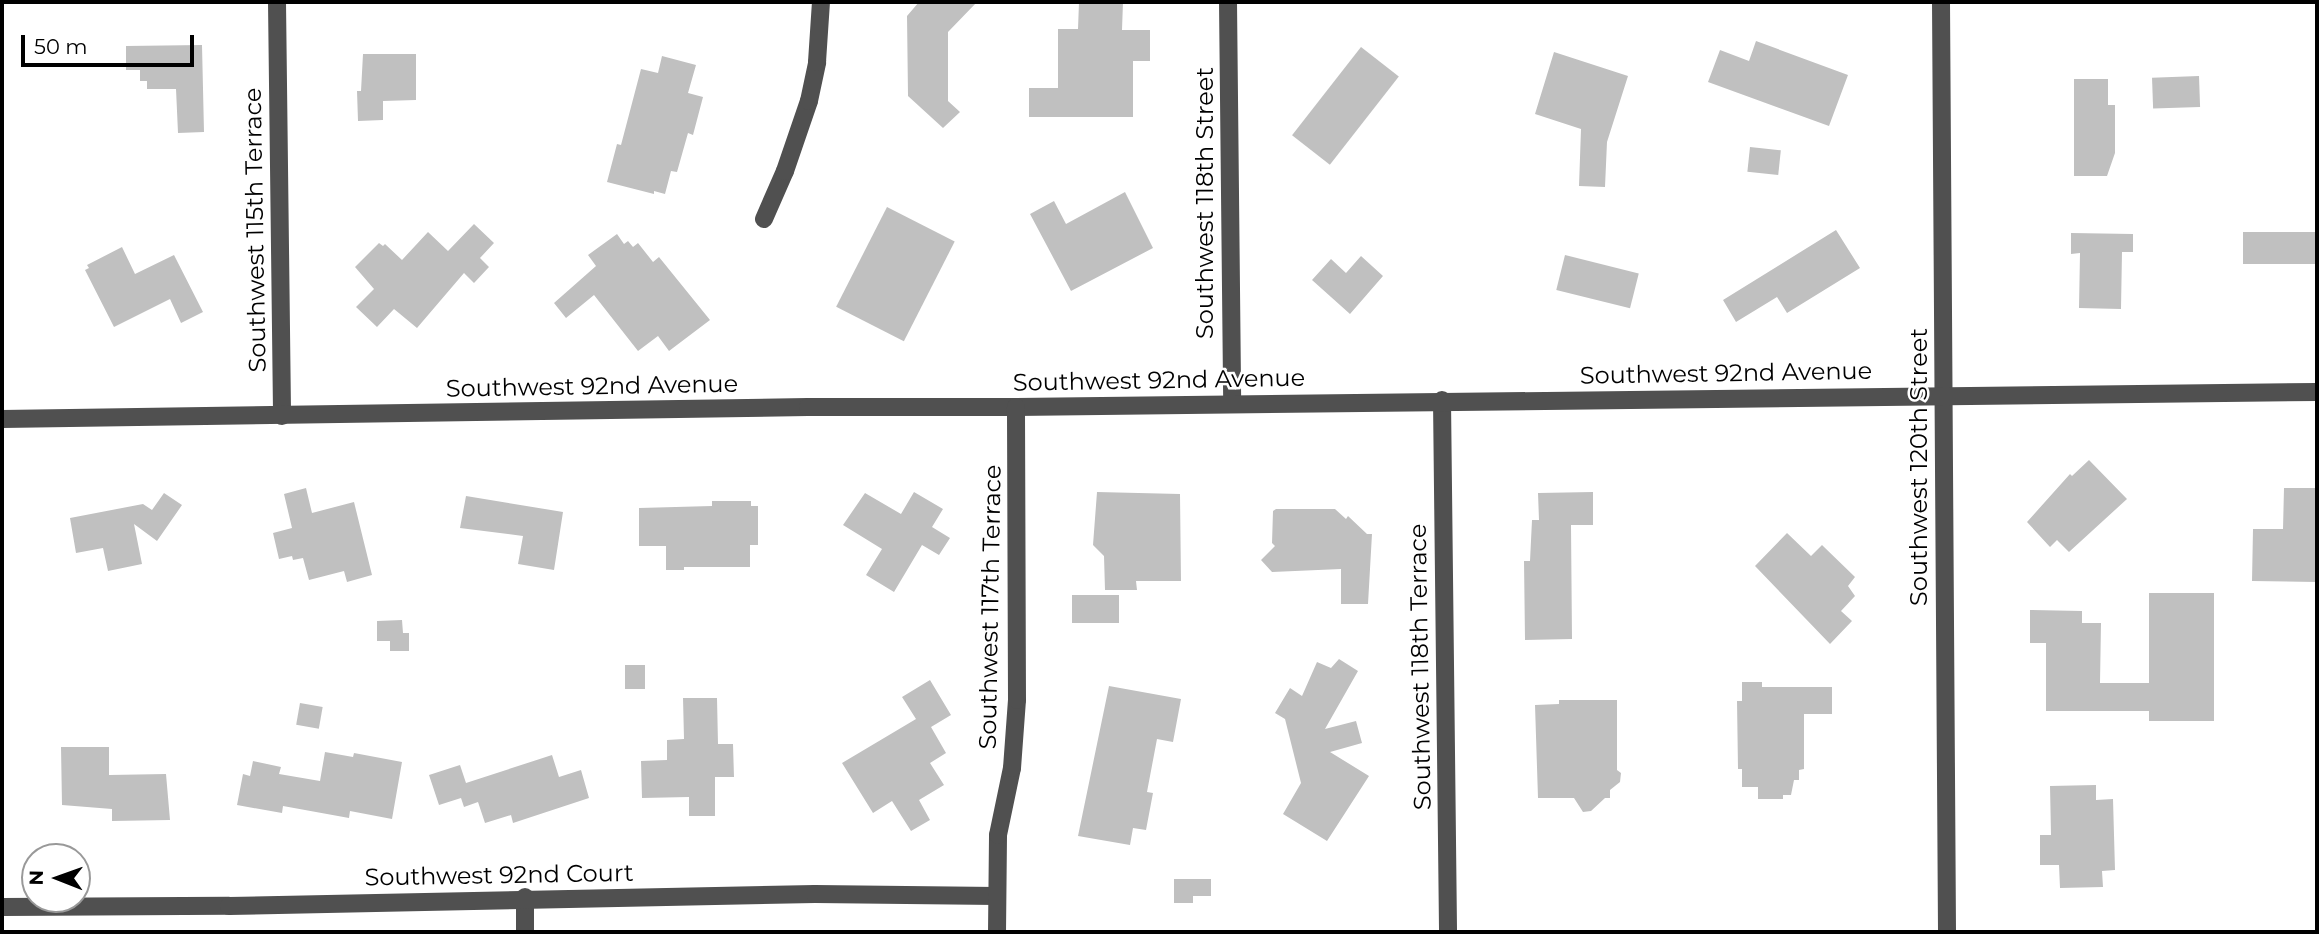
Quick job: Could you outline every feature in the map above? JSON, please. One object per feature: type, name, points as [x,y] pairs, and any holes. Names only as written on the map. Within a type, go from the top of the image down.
[{"type":"street","name":"Southwest 115th Terrace","points":[[277,2],[282,416]]},
{"type":"street","points":[[764,219],[785,171],[809,101],[817,62],[821,2]]},
{"type":"street","name":"Southwest 118th Street","points":[[1228,2],[1232,403]]},
{"type":"street","name":"Southwest 120th Street","points":[[1941,2],[1947,932]]},
{"type":"street","name":"Southwest 92nd Avenue","points":[[2,419],[808,407],[2317,392]]},
{"type":"street","name":"Southwest 118th Terrace","points":[[1441,400],[1448,932]]},
{"type":"street","name":"Southwest 117th Terrace","points":[[997,932],[998,835],[1012,768],[1017,700],[1016,407]]},
{"type":"street","name":"Southwest 92nd Court","points":[[2,907],[865,893],[997,896]]},
{"type":"street","points":[[525,897],[525,932]]},
{"type":"building","points":[[919,2],[977,2],[948,32],[948,101],[960,112],[943,128],[908,96],[907,16]]},
{"type":"building","points":[[1079,2],[1123,2],[1122,30],[1150,30],[1150,61],[1133,61],[1133,117],[1029,117],[1029,88],[1058,88],[1058,29],[1078,29]]},
{"type":"building","points":[[1756,41],[1848,75],[1829,126],[1708,82],[1720,50],[1749,61]]},
{"type":"building","points":[[202,45],[204,132],[178,133],[176,89],[147,89],[147,81],[140,81],[140,70],[126,70],[126,46]]},
{"type":"building","points":[[1361,47],[1399,77],[1330,165],[1292,135]]},
{"type":"building","points":[[1554,52],[1628,76],[1607,142],[1605,187],[1579,186],[1581,129],[1535,114]]},
{"type":"building","points":[[363,54],[416,54],[416,100],[383,101],[383,120],[358,121],[357,91],[361,91]]},
{"type":"building","points":[[662,56],[696,65],[688,93],[703,97],[693,135],[688,133],[677,172],[671,171],[665,194],[654,191],[654,194],[607,182],[617,144],[621,145],[641,69],[658,73]]},
{"type":"building","points":[[2199,76],[2200,107],[2153,109],[2152,78]]},
{"type":"building","points":[[2074,79],[2108,79],[2108,105],[2115,105],[2115,153],[2107,176],[2074,176]]},
{"type":"building","points":[[1750,147],[1781,150],[1778,175],[1747,172]]},
{"type":"building","points":[[1125,192],[1153,248],[1071,291],[1030,214],[1054,201],[1066,224]]},
{"type":"building","points":[[887,207],[955,242],[904,341],[836,307]]},
{"type":"building","points":[[474,224],[494,243],[480,258],[489,267],[474,283],[464,273],[417,328],[394,309],[377,327],[356,307],[374,289],[355,267],[379,243],[383,246],[385,244],[402,260],[428,232],[448,251]]},
{"type":"building","points":[[1836,230],[1860,268],[1787,313],[1777,297],[1736,322],[1723,300]]},
{"type":"building","points":[[2243,232],[2317,232],[2317,264],[2243,264]]},
{"type":"building","points":[[2071,233],[2133,234],[2133,252],[2122,252],[2121,309],[2079,308],[2080,253],[2071,254]]},
{"type":"building","points":[[617,234],[624,244],[628,241],[633,247],[638,243],[653,262],[659,257],[710,320],[669,351],[658,336],[638,351],[594,295],[566,318],[554,303],[596,266],[588,255]]},
{"type":"building","points":[[122,247],[135,274],[174,255],[203,312],[181,323],[170,299],[114,327],[85,270],[89,268],[87,265]]},
{"type":"building","points":[[1565,255],[1639,273],[1630,308],[1556,290]]},
{"type":"building","points":[[1361,256],[1383,276],[1350,314],[1312,280],[1331,259],[1346,273]]},
{"type":"building","points":[[2089,460],[2127,499],[2069,552],[2057,540],[2050,547],[2027,522],[2070,474],[2072,476]]},
{"type":"building","points":[[306,488],[312,513],[354,502],[372,575],[347,582],[344,571],[309,580],[303,558],[293,560],[292,556],[279,559],[273,533],[292,528],[284,494]]},
{"type":"building","points":[[2284,488],[2317,488],[2317,582],[2252,581],[2253,529],[2283,529]]},
{"type":"building","points":[[914,492],[943,509],[932,527],[950,538],[939,555],[922,545],[894,592],[866,575],[882,549],[843,525],[865,493],[901,514]]},
{"type":"building","points":[[1097,492],[1180,494],[1181,581],[1136,581],[1137,590],[1105,590],[1104,556],[1093,545]]},
{"type":"building","points":[[1593,492],[1593,525],[1571,525],[1572,639],[1525,640],[1524,561],[1530,561],[1532,520],[1539,520],[1538,493]]},
{"type":"building","points":[[164,493],[182,505],[157,541],[134,524],[142,564],[108,571],[103,548],[76,553],[70,518],[143,504],[152,510]]},
{"type":"building","points":[[466,496],[563,512],[554,570],[518,564],[523,536],[460,528]]},
{"type":"building","points":[[712,501],[751,501],[751,506],[758,506],[758,545],[750,545],[750,567],[684,567],[684,570],[666,570],[666,546],[639,546],[639,508],[712,506]]},
{"type":"building","points":[[1335,509],[1346,519],[1348,516],[1367,534],[1372,534],[1368,604],[1341,604],[1341,569],[1272,572],[1261,560],[1275,546],[1272,543],[1273,511]]},
{"type":"building","points":[[1787,533],[1811,556],[1822,545],[1855,577],[1848,586],[1855,596],[1841,611],[1852,621],[1830,644],[1755,566]]},
{"type":"building","points":[[2149,593],[2214,593],[2214,721],[2149,721],[2149,711],[2046,711],[2046,643],[2030,643],[2030,610],[2082,611],[2082,623],[2101,623],[2100,683],[2149,683]]},
{"type":"building","points":[[1072,595],[1119,595],[1119,623],[1072,623]]},
{"type":"building","points":[[402,620],[403,633],[409,633],[409,651],[390,651],[390,641],[377,641],[377,621]]},
{"type":"building","points":[[1339,659],[1358,671],[1325,729],[1356,721],[1362,743],[1330,752],[1369,776],[1327,841],[1283,814],[1301,783],[1285,719],[1275,713],[1290,688],[1302,696],[1317,662],[1331,668]]},
{"type":"building","points":[[625,665],[645,665],[645,689],[625,689]]},
{"type":"building","points":[[930,680],[951,715],[931,727],[946,753],[930,763],[944,785],[919,800],[930,820],[911,831],[892,801],[873,813],[842,763],[916,719],[902,697]]},
{"type":"building","points":[[1742,682],[1762,682],[1762,687],[1832,687],[1832,714],[1804,714],[1804,769],[1799,770],[1799,780],[1794,780],[1791,795],[1783,795],[1783,799],[1758,799],[1758,787],[1742,787],[1742,769],[1738,769],[1737,701],[1742,701]]},
{"type":"building","points":[[1109,686],[1181,699],[1173,742],[1157,739],[1147,792],[1153,793],[1146,830],[1133,828],[1130,845],[1078,836]]},
{"type":"building","points":[[683,698],[717,698],[718,744],[733,744],[734,777],[715,777],[715,816],[689,816],[689,797],[642,798],[641,761],[667,760],[667,740],[684,739]]},
{"type":"building","points":[[1559,700],[1617,700],[1617,770],[1621,773],[1620,782],[1610,790],[1610,798],[1605,798],[1591,811],[1583,812],[1574,798],[1538,798],[1535,705],[1559,704]]},
{"type":"building","points":[[300,703],[323,707],[319,729],[296,725]]},
{"type":"building","points":[[61,747],[109,747],[109,775],[166,774],[170,820],[112,821],[112,809],[62,805]]},
{"type":"building","points":[[325,752],[353,757],[354,753],[402,762],[392,819],[350,811],[349,818],[283,806],[282,813],[237,805],[243,774],[250,776],[253,761],[281,767],[279,774],[320,781]]},
{"type":"building","points":[[552,755],[559,777],[581,770],[589,798],[513,823],[511,815],[485,823],[478,802],[464,807],[461,798],[439,805],[429,775],[460,765],[466,783]]},
{"type":"building","points":[[2096,785],[2096,800],[2113,799],[2115,870],[2102,871],[2103,887],[2060,888],[2059,865],[2040,865],[2040,835],[2051,835],[2050,786]]},
{"type":"building","points":[[1174,879],[1211,879],[1211,896],[1193,896],[1193,903],[1174,903]]}]
